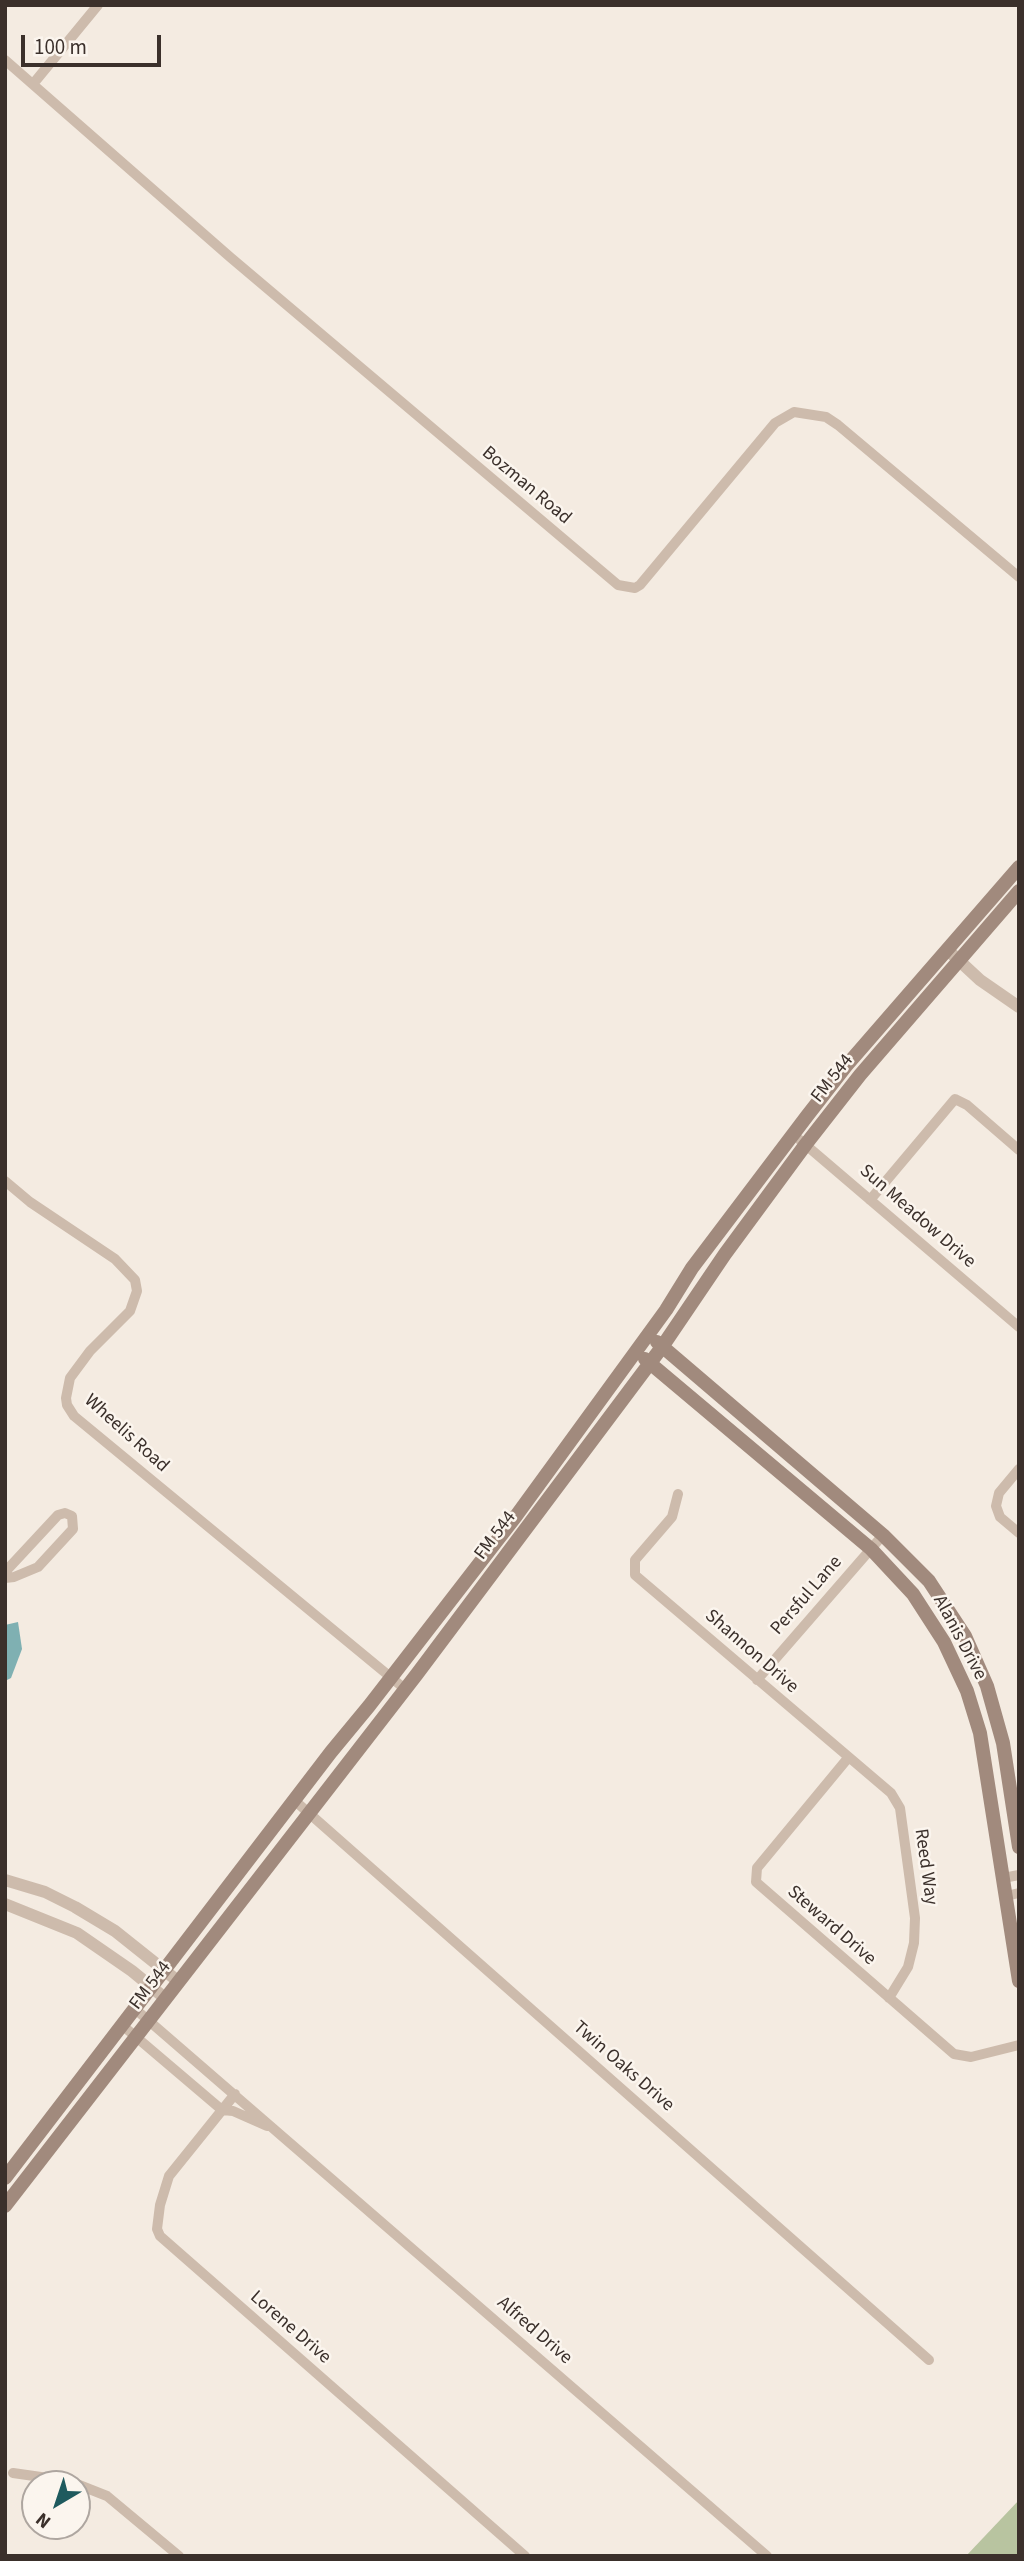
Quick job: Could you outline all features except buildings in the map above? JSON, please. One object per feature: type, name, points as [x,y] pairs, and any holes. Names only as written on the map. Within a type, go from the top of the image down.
[{"type":"main road","name":"FM 544","points":[[5,2178],[294,1800],[516,1516],[648,1335],[692,1268],[793,1134],[846,1066],[1019,867]]},
{"type":"main road","name":"FM 544","points":[[5,2206],[405,1689],[662,1347],[725,1254],[806,1144],[860,1075],[1019,891]]},
{"type":"main road","name":"Alanis Drive","points":[[648,1335],[883,1535],[929,1581],[965,1636],[988,1686],[1003,1743],[1019,1847]]},
{"type":"main road","name":"Alanis Drive","points":[[636,1351],[871,1549],[913,1594],[944,1642],[967,1691],[980,1733],[1003,1878],[1012,1894],[1019,1981]]},
{"type":"street","points":[[33,84],[98,5]]},
{"type":"street","name":"Bozman Road","points":[[5,60],[230,257],[618,584],[635,588],[640,585],[775,423],[794,412],[826,417],[838,425],[1019,577]]},
{"type":"street","points":[[946,949],[980,980],[1019,1007]]},
{"type":"street","points":[[870,1200],[955,1099],[967,1105],[1019,1150]]},
{"type":"street","name":"Sun Meadow Drive","points":[[793,1134],[1019,1327]]},
{"type":"street","name":"Wheelis Road","points":[[5,1181],[30,1202],[115,1259],[135,1280],[137,1291],[130,1311],[90,1351],[70,1378],[66,1398],[74,1416],[405,1689]]},
{"type":"street","points":[[1019,1469],[999,1493],[996,1506],[1000,1517],[1019,1533]]},
{"type":"street","name":"Shannon Drive","points":[[678,1494],[672,1517],[635,1560],[634,1570],[639,1579],[848,1758]]},
{"type":"street","points":[[5,1572],[58,1515],[65,1513],[72,1516],[73,1529],[38,1567],[5,1578]]},
{"type":"street","name":"Persful Lane","points":[[757,1680],[883,1535]]},
{"type":"street","name":"Steward Drive","points":[[848,1758],[760,1864],[755,1877],[758,1886],[954,2054],[971,2057],[1019,2045]]},
{"type":"street","name":"Reed Way","points":[[848,1758],[891,1793],[900,1808],[915,1918],[914,1943],[908,1967],[889,1998]]},
{"type":"street","name":"Twin Oaks Drive","points":[[294,1800],[929,2360]]},
{"type":"street","points":[[1003,1878],[1019,1875]]},
{"type":"street","points":[[5,1880],[45,1892],[75,1907],[115,1931],[179,1982]]},
{"type":"street","points":[[5,1904],[77,1933],[166,1999]]},
{"type":"street","name":"Alfred Drive","points":[[134,2008],[767,2556]]},
{"type":"street","name":"Alfred Drive","points":[[122,2025],[222,2110],[245,2116],[278,2132]]},
{"type":"street","name":"Lorene Drive","points":[[235,2094],[177,2165],[167,2182],[158,2217],[160,2236],[525,2556]]},
{"type":"street","points":[[13,2473],[69,2481],[107,2496],[179,2556]]},
{"type":"green space","points":[[1019,2500],[1019,2556],[966,2556]]},
{"type":"water","points":[[18,1622],[22,1649],[11,1678],[5,1681],[5,1625]]}]
